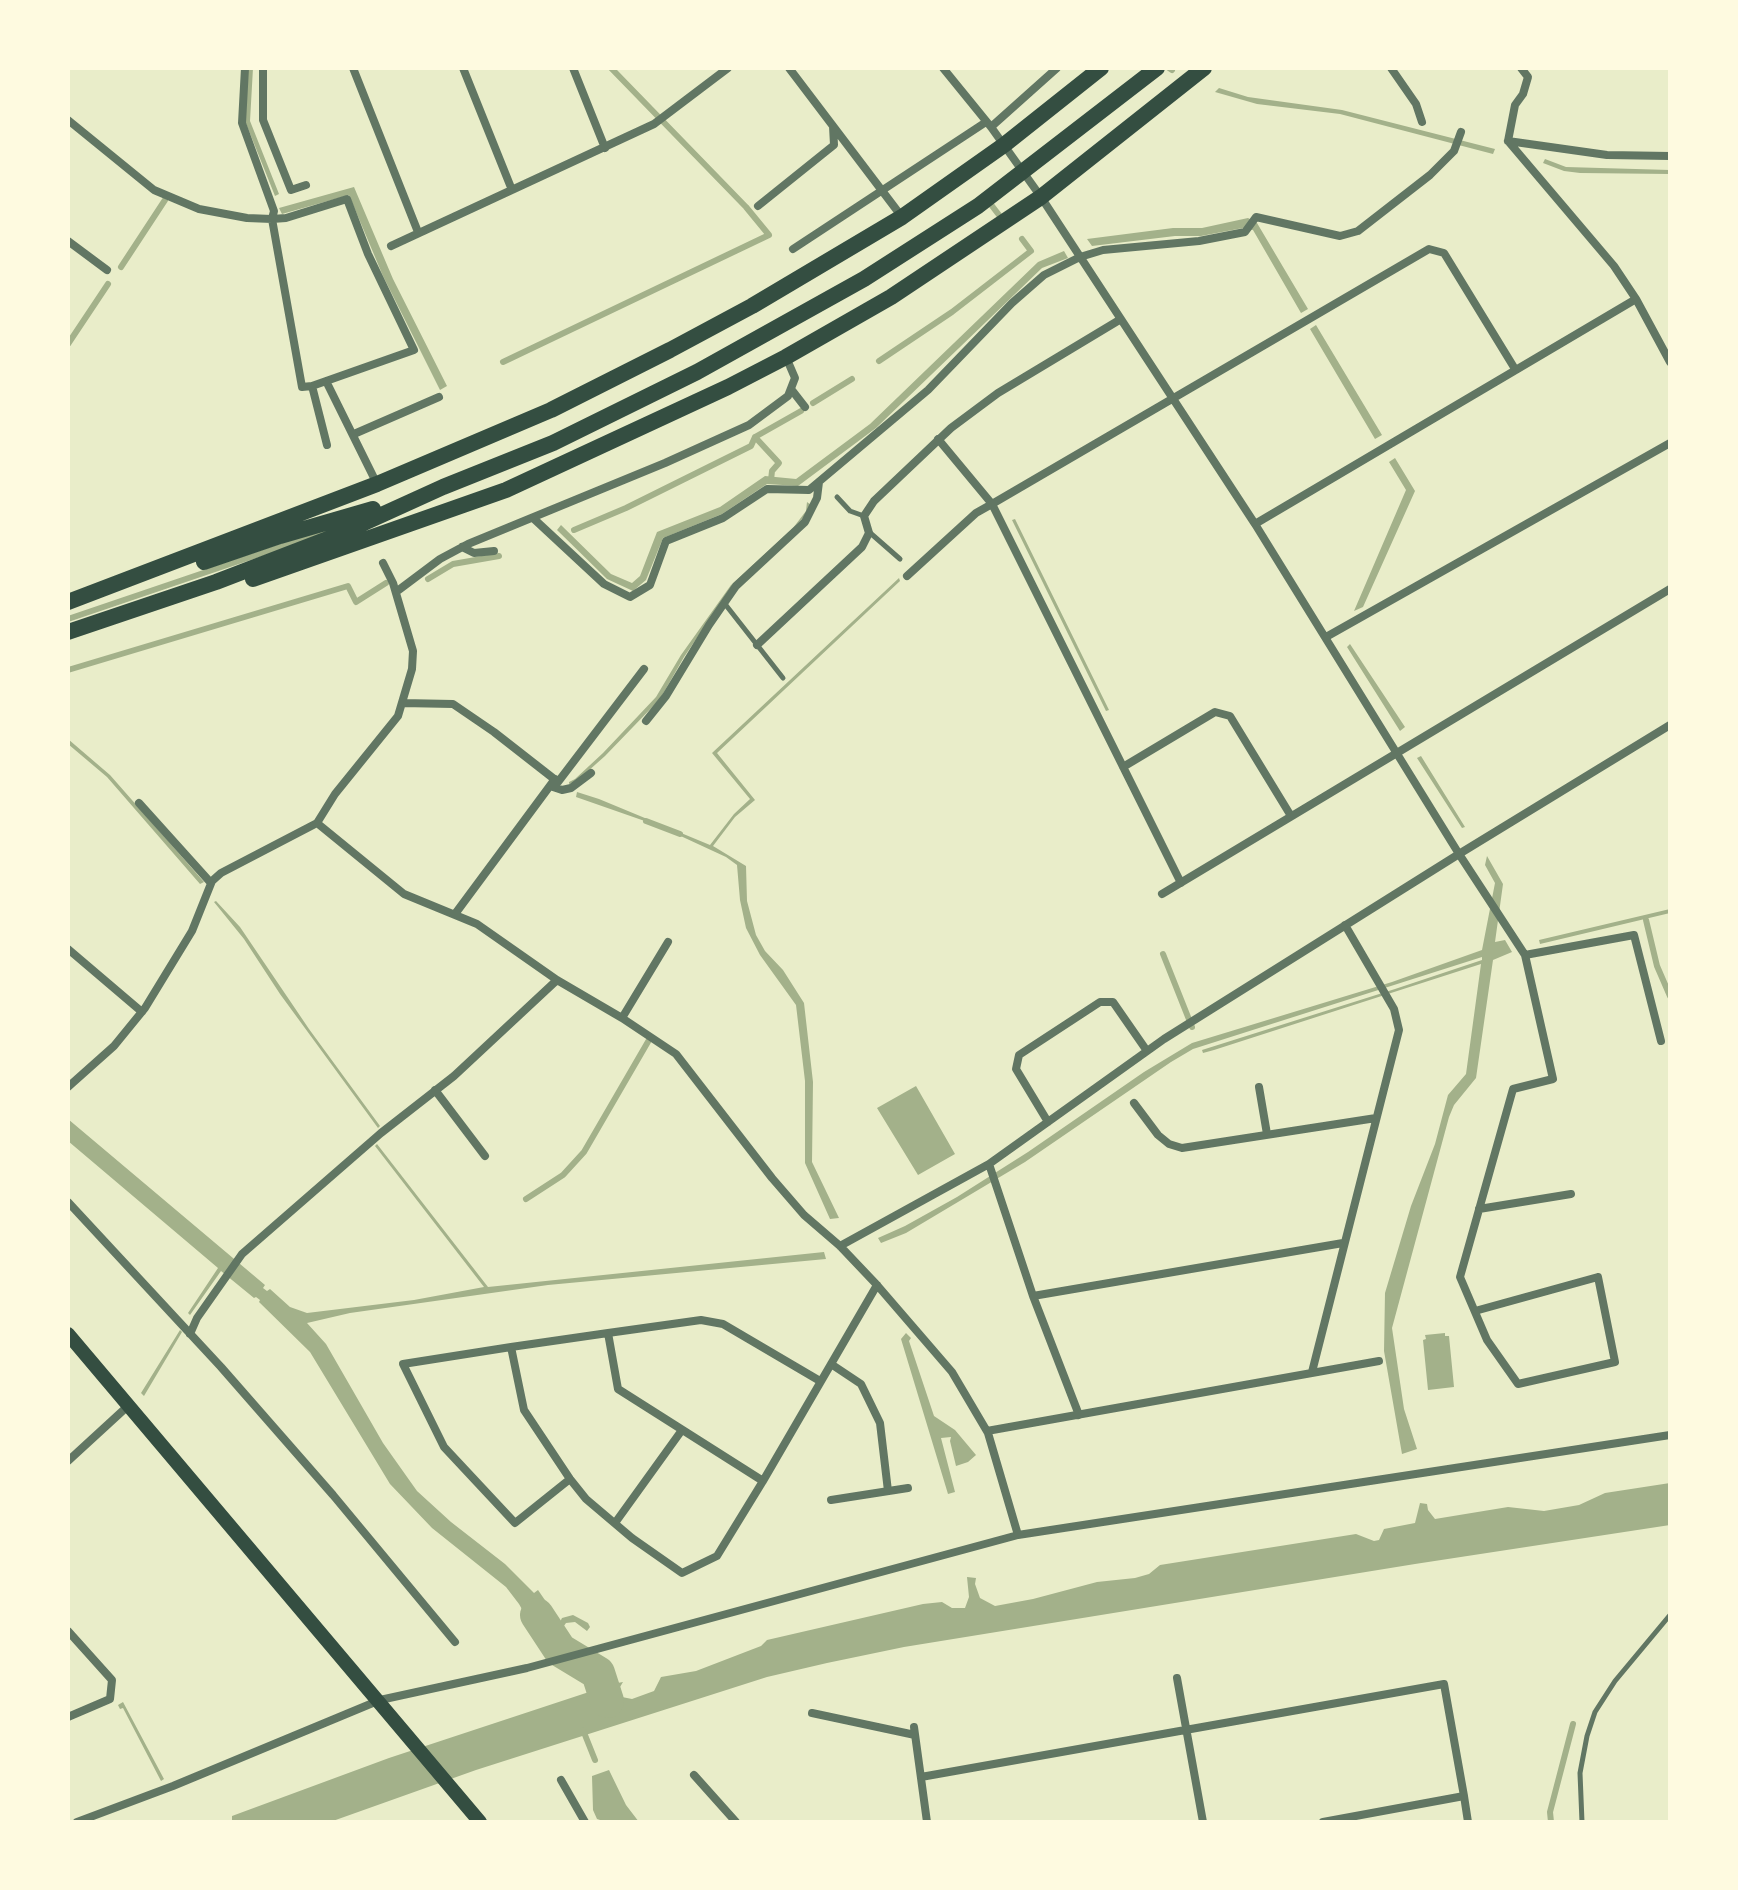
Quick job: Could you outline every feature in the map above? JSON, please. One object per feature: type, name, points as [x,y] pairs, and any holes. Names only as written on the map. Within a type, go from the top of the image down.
[{"type":"highway","points":[[68,603],[377,484],[551,410],[670,350],[752,306],[902,217],[1004,145],[1101,68]]},
{"type":"highway","points":[[68,632],[216,582],[322,541],[443,487],[553,443],[697,372],[864,279],[978,206],[1157,68]]},
{"type":"highway","points":[[216,582],[248,580],[506,490],[786,357],[891,297],[1041,197],[1204,68]]},
{"type":"highway","points":[[68,603],[443,487]]},
{"type":"main road","points":[[68,1334],[480,1822]]},
{"type":"street","points":[[68,120],[154,190],[167,198],[211,212],[272,219],[286,218],[347,199],[368,254],[414,350],[302,387],[272,219],[274,211],[242,123],[245,68]]},
{"type":"street","points":[[263,68],[263,120],[291,190],[306,185]]},
{"type":"street","points":[[353,68],[418,232]]},
{"type":"street","points":[[463,68],[512,190]]},
{"type":"street","points":[[573,68],[605,148]]},
{"type":"street","points":[[391,246],[654,124],[728,68]]},
{"type":"street","points":[[789,68],[902,217]]},
{"type":"street","points":[[943,68],[1041,197],[1174,399],[1525,955],[1553,1079],[1513,1089],[1460,1277],[1487,1340],[1518,1384],[1615,1362],[1598,1277],[1475,1311]]},
{"type":"street","points":[[793,249],[988,124],[1057,68]]},
{"type":"street","points":[[1391,68],[1416,104],[1422,122]]},
{"type":"street","points":[[1508,141],[1515,105],[1523,94],[1528,77],[1521,68]]},
{"type":"street","points":[[758,206],[834,145],[833,126]]},
{"type":"street","points":[[533,518],[604,584],[630,597],[650,585],[666,541],[723,518],[767,489],[809,490],[928,390],[1044,275],[1080,257],[1115,248],[1199,241],[1245,232],[1256,217],[1340,236],[1358,231],[1438,167],[1454,151],[1461,132]]},
{"type":"street","points":[[1508,141],[1607,155],[1670,156]]},
{"type":"street","points":[[1508,141],[1614,266],[1670,362]]},
{"type":"street","points":[[68,241],[107,270]]},
{"type":"street","points":[[907,576],[976,513],[1429,249],[1444,253],[1515,369]]},
{"type":"street","points":[[1255,524],[1636,299]]},
{"type":"street","points":[[757,645],[862,547],[868,531],[864,516],[874,501],[938,439],[998,393],[1121,319]]},
{"type":"street","points":[[396,592],[440,559],[462,547],[749,425],[788,396],[795,378],[786,357]]},
{"type":"street","points":[[326,381],[377,484]]},
{"type":"street","points":[[312,386],[327,445]]},
{"type":"street","points":[[791,389],[805,407]]},
{"type":"street","points":[[354,434],[439,397]]},
{"type":"street","points":[[938,439],[992,504],[1181,883]]},
{"type":"street","points":[[1326,637],[1670,443]]},
{"type":"street","points":[[646,721],[666,696],[724,603],[747,575],[805,522],[817,498],[819,481]]},
{"type":"street","points":[[462,547],[474,553],[494,551]]},
{"type":"street","points":[[68,1087],[114,1046],[142,1012],[192,931],[211,883],[221,873],[317,823],[335,794],[390,728],[402,703],[412,669],[413,651],[396,592],[383,563]]},
{"type":"street","points":[[1162,894],[1670,589]]},
{"type":"street","points":[[552,782],[558,782],[644,669]]},
{"type":"street","points":[[402,703],[453,704],[494,732],[562,790],[581,784],[591,773]]},
{"type":"street","points":[[1123,767],[1215,712],[1230,716],[1291,816]]},
{"type":"street","points":[[840,1246],[989,1164],[1147,1051],[1670,725]]},
{"type":"street","points":[[455,914],[552,782]]},
{"type":"street","points":[[139,803],[211,883]]},
{"type":"street","points":[[317,823],[404,894],[477,924],[557,980],[666,1046],[685,1063],[772,1178],[804,1215],[840,1246],[877,1285],[952,1372],[987,1431],[1018,1535]]},
{"type":"street","points":[[1312,1372],[1399,1030],[1398,1019],[1345,925]]},
{"type":"street","points":[[1525,955],[1634,935],[1661,1041]]},
{"type":"street","points":[[622,1018],[668,942]]},
{"type":"street","points":[[68,949],[142,1012]]},
{"type":"street","points":[[190,1334],[197,1318],[242,1254],[381,1133],[454,1076],[557,980]]},
{"type":"street","points":[[1048,1122],[1016,1069],[1019,1055],[1100,1002],[1113,1002],[1147,1051]]},
{"type":"street","points":[[1259,1087],[1267,1134]]},
{"type":"street","points":[[435,1090],[485,1156]]},
{"type":"street","points":[[1134,1103],[1158,1135],[1169,1144],[1182,1148],[1376,1118]]},
{"type":"street","points":[[989,1164],[1033,1296],[1079,1415]]},
{"type":"street","points":[[1479,1209],[1571,1194]]},
{"type":"street","points":[[68,1202],[333,1495],[455,1642]]},
{"type":"street","points":[[1033,1296],[1343,1243]]},
{"type":"street","points":[[511,1347],[524,1410],[570,1479],[586,1499],[682,1573],[717,1556],[877,1285]]},
{"type":"street","points":[[570,1479],[515,1523],[444,1447],[403,1364],[701,1320],[723,1324],[820,1381]]},
{"type":"street","points":[[608,1333],[618,1389],[763,1481]]},
{"type":"street","points":[[987,1431],[1379,1361]]},
{"type":"street","points":[[831,1364],[861,1384],[880,1423],[888,1491]]},
{"type":"street","points":[[68,1461],[129,1405]]},
{"type":"street","points":[[615,1523],[682,1430]]},
{"type":"street","points":[[77,1822],[173,1786],[380,1700],[527,1668],[1018,1535],[1670,1435]]},
{"type":"street","points":[[831,1500],[908,1488]]},
{"type":"street","points":[[68,1631],[112,1680],[110,1699],[68,1717]]},
{"type":"street","points":[[1177,1678],[1203,1822]]},
{"type":"street","points":[[921,1777],[1444,1684],[1468,1822]]},
{"type":"street","points":[[812,1713],[914,1731],[927,1822]]},
{"type":"street","points":[[694,1775],[736,1822]]},
{"type":"street","points":[[561,1780],[585,1822]]},
{"type":"street","points":[[1323,1822],[1464,1796]]},
{"type":"lane","points":[[837,497],[850,511],[864,516]]},
{"type":"lane","points":[[868,531],[900,559]]},
{"type":"lane","points":[[724,603],[783,678]]},
{"type":"lane","points":[[1582,1822],[1580,1773],[1587,1736],[1600,1701],[1670,1615]]},
{"type":"shaded area","points":[[247,68],[253,68],[250,121],[279,194],[275,196],[245,121]]},
{"type":"shaded area","points":[[1219,88],[1248,97],[1342,110],[1495,149],[1493,154],[1340,114],[1257,104],[1215,92]]},
{"type":"shaded area","points":[[1545,159],[1566,167],[1670,170],[1670,174],[1580,173],[1543,163]]},
{"type":"shaded area","points":[[354,187],[393,279],[447,386],[440,390],[383,276],[349,195],[282,214],[279,208]]},
{"type":"shaded area","points":[[1248,218],[1257,223],[1308,309],[1301,313],[1253,230],[1243,228],[1201,236],[1092,246],[1087,239],[1173,228],[1202,228]]},
{"type":"shaded area","points":[[1064,251],[1068,258],[1042,268],[876,428],[798,486],[767,484],[722,514],[663,538],[646,580],[633,591],[607,579],[557,530],[561,525],[611,574],[632,583],[640,576],[657,532],[720,507],[765,476],[796,479],[870,424],[1038,262]]},
{"type":"shaded area","points":[[1316,325],[1382,435],[1375,439],[1310,329]]},
{"type":"shaded area","points":[[1395,458],[1415,491],[1363,607],[1354,611],[1406,490],[1389,462]]},
{"type":"shaded area","points":[[807,502],[811,505],[807,514],[719,605],[660,699],[605,756],[569,784],[656,697],[681,655],[731,585],[793,528],[806,511]]},
{"type":"shaded area","points":[[1015,519],[1109,710],[1106,711],[1012,520]]},
{"type":"shaded area","points":[[899,578],[900,581],[717,753],[755,800],[735,817],[713,846],[746,866],[747,901],[756,935],[804,1003],[813,1082],[812,1162],[839,1218],[830,1219],[805,1163],[805,1081],[796,1005],[760,955],[746,928],[737,865],[659,826],[576,797],[577,792],[599,799],[710,845],[750,799],[712,753]]},
{"type":"shaded area","points":[[1350,644],[1405,727],[1400,731],[1347,647]]},
{"type":"shaded area","points":[[68,739],[110,775],[204,882],[200,884],[107,777],[68,744]]},
{"type":"shaded area","points":[[1421,756],[1465,827],[1462,828],[1417,758]]},
{"type":"shaded area","points":[[1487,856],[1503,884],[1495,942],[1505,940],[1512,952],[1493,960],[1476,1078],[1454,1105],[1449,1117],[1392,1328],[1404,1409],[1417,1449],[1402,1454],[1384,1351],[1385,1293],[1411,1206],[1435,1144],[1448,1095],[1466,1074],[1481,964],[1214,1050],[1203,1053],[1202,1050],[1395,989],[1482,960],[1482,957],[1193,1049],[1025,1162],[906,1233],[881,1243],[878,1238],[957,1197],[1192,1043],[1392,982],[1482,950],[1495,883],[1485,865]]},
{"type":"shaded area","points":[[214,902],[240,927],[380,1126],[378,1128],[280,994],[244,939]]},
{"type":"shaded area","points":[[1670,909],[1670,913],[1540,944],[1539,940]]},
{"type":"shaded area","points":[[916,1086],[955,1154],[918,1175],[877,1108]]},
{"type":"shaded area","points":[[68,1119],[265,1285],[263,1288],[267,1291],[270,1289],[290,1307],[307,1313],[414,1300],[484,1287],[375,1146],[377,1144],[488,1287],[824,1252],[826,1259],[548,1285],[350,1313],[307,1323],[326,1344],[383,1443],[417,1491],[505,1564],[534,1593],[538,1590],[560,1622],[562,1618],[573,1615],[588,1623],[590,1627],[587,1631],[575,1622],[566,1623],[557,1636],[567,1649],[546,1656],[547,1648],[520,1614],[523,1611],[506,1587],[432,1528],[390,1484],[310,1352],[260,1300],[221,1271],[190,1315],[188,1313],[218,1268],[68,1141]]},
{"type":"shaded area","points":[[180,1330],[182,1332],[144,1396],[141,1393]]},
{"type":"shaded area","points":[[906,1333],[911,1338],[909,1341],[934,1416],[955,1430],[976,1455],[956,1466],[951,1437],[941,1438],[955,1492],[948,1494],[901,1339]]},
{"type":"shaded area","points":[[1445,1333],[1449,1336],[1454,1387],[1428,1390],[1423,1340],[1426,1339],[1425,1335]]},
{"type":"shaded area","points":[[1670,1483],[1670,1525],[904,1647],[767,1677],[476,1770],[330,1822],[232,1822],[232,1816],[389,1758],[595,1690],[594,1670],[600,1668],[612,1684],[623,1682],[620,1687],[622,1697],[632,1699],[654,1691],[661,1677],[696,1671],[761,1646],[767,1640],[923,1604],[942,1602],[952,1608],[965,1608],[969,1597],[967,1577],[976,1578],[980,1598],[995,1606],[1097,1582],[1135,1578],[1149,1574],[1160,1565],[1356,1534],[1379,1540],[1384,1529],[1415,1523],[1420,1503],[1427,1504],[1435,1519],[1508,1507],[1544,1511],[1579,1505],[1605,1493]]},
{"type":"shaded area","points":[[123,1702],[164,1779],[161,1781],[123,1708],[120,1709],[118,1705]]},
{"type":"shaded area","points":[[609,1770],[626,1805],[639,1822],[597,1819],[593,1810],[592,1776]]},
{"type":"waterway","points":[[503,362],[769,235],[746,207],[611,68]]},
{"type":"waterway","points":[[121,267],[165,200]]},
{"type":"waterway","points":[[989,202],[999,215]]},
{"type":"waterway","points":[[879,361],[952,312],[1031,251],[1022,239]]},
{"type":"waterway","points":[[68,344],[108,284]]},
{"type":"waterway","points":[[813,403],[852,379]]},
{"type":"waterway","points":[[574,530],[626,508],[751,446],[755,437],[801,411]]},
{"type":"waterway","points":[[755,437],[779,463],[772,471],[771,480]]},
{"type":"waterway","points":[[68,619],[330,530]]},
{"type":"waterway","points":[[428,579],[453,564],[499,556]]},
{"type":"waterway","points":[[68,670],[348,586],[356,602],[386,583]]},
{"type":"waterway","points":[[646,821],[680,834]]},
{"type":"waterway","points":[[1646,920],[1657,966],[1670,996]]},
{"type":"waterway","points":[[1163,954],[1192,1027]]},
{"type":"waterway","points":[[526,1199],[563,1175],[584,1152],[649,1040]]},
{"type":"waterway","points":[[537,1615],[560,1650],[598,1673],[607,1701]]},
{"type":"waterway","points":[[1551,1822],[1550,1812],[1573,1724]]},
{"type":"waterway","points":[[583,1730],[595,1760]]}]
